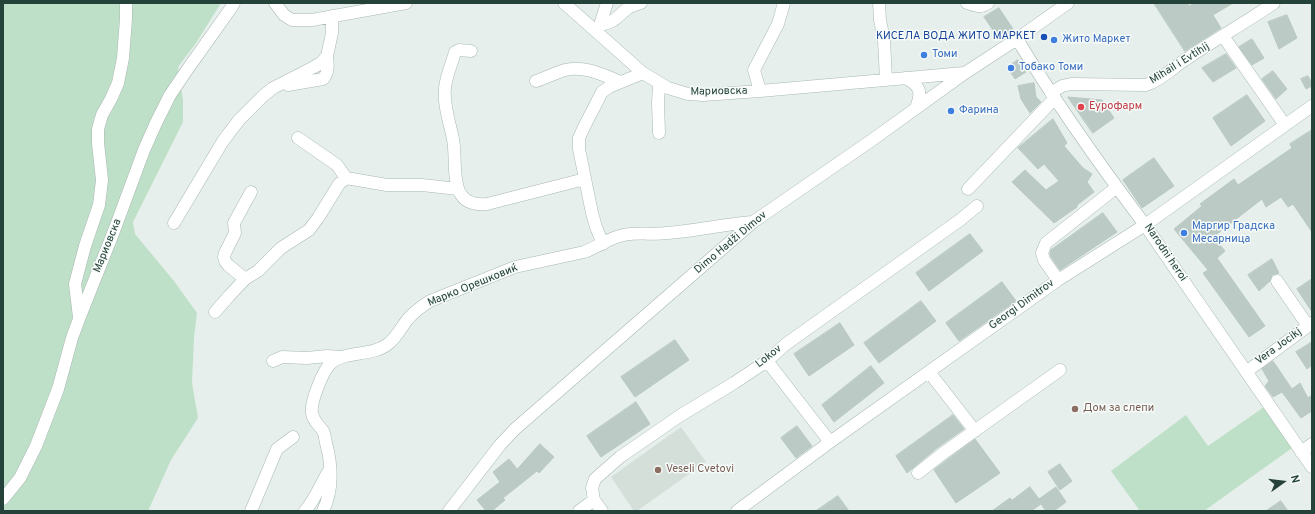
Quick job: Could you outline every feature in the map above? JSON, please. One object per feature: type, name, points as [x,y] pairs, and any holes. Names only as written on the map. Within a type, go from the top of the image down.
[{"type":"street","points":[[79,318],[75,284],[85,246],[99,205],[102,180],[98,129],[102,115],[111,100],[118,83],[123,58],[126,3]]},
{"type":"street","name":"Мариовска","points":[[3,500],[20,478],[36,446],[58,388],[79,318],[114,231],[144,150],[156,123],[170,95],[234,3]]},
{"type":"street","points":[[275,3],[284,16],[292,20],[312,20],[406,3]]},
{"type":"street","name":"Мариовска","points":[[564,3],[598,29],[643,73],[659,84],[688,94],[703,95],[760,91],[965,73]]},
{"type":"street","points":[[598,29],[607,3]]},
{"type":"street","points":[[598,29],[609,24],[630,7],[641,3]]},
{"type":"street","points":[[760,91],[754,70],[778,24],[784,3]]},
{"type":"street","points":[[879,3],[880,20],[884,40],[886,80]]},
{"type":"street","points":[[967,3],[983,6],[988,3]]},
{"type":"street","name":"Mihail i Evtihij","points":[[1053,95],[1062,86],[1071,84],[1146,85],[1152,83],[1184,60],[1274,3]]},
{"type":"street","name":"Dimo Hadži Dimov","points":[[449,511],[500,445],[515,429],[753,222],[1066,4]]},
{"type":"street","points":[[174,223],[223,141],[239,120],[273,88],[321,63],[327,56],[332,33],[332,16]]},
{"type":"street","points":[[1223,36],[1285,125]]},
{"type":"street","name":"Narodni heroi","points":[[1017,39],[1038,74],[1117,187],[1146,225],[1312,468]]},
{"type":"street","points":[[471,51],[459,50],[455,52],[444,94],[453,141],[455,179],[458,189],[466,200],[471,204],[487,204],[585,179]]},
{"type":"street","points":[[536,81],[547,78],[564,70],[581,68],[621,82]]},
{"type":"street","points":[[603,244],[592,213],[579,149],[579,138],[602,92],[643,73]]},
{"type":"street","points":[[906,78],[916,83],[919,91],[920,98],[916,108]]},
{"type":"street","points":[[659,84],[659,133]]},
{"type":"street","points":[[968,189],[1053,95]]},
{"type":"street","name":"Georgi Dimitrov","points":[[737,511],[830,442],[1058,280],[1146,225],[1312,106]]},
{"type":"street","points":[[298,138],[337,165],[346,178],[387,185],[422,185],[458,189]]},
{"type":"street","points":[[215,312],[246,279],[258,272],[281,248],[309,230],[339,184],[346,178]]},
{"type":"street","points":[[1058,280],[1044,260],[1042,253],[1046,243],[1117,187]]},
{"type":"street","points":[[246,279],[228,265],[224,257],[235,233],[234,222],[251,192]]},
{"type":"street","name":"Lokov","points":[[594,500],[592,488],[595,479],[620,457],[681,415],[734,383],[767,360],[786,344],[960,220],[977,206]]},
{"type":"street","name":"Марко Орешковиќ","points":[[273,360],[282,357],[340,357],[362,354],[381,348],[388,344],[415,312],[430,301],[515,267],[584,252],[603,244],[612,238],[623,235],[648,233],[666,234],[732,223],[753,222]]},
{"type":"street","points":[[1277,281],[1310,325]]},
{"type":"street","name":"Vera Jocikj","points":[[1246,372],[1310,325]]},
{"type":"street","points":[[323,511],[331,486],[330,458],[323,431],[315,421],[312,412],[314,396],[322,379],[330,364],[340,357]]},
{"type":"street","points":[[767,360],[830,442]]},
{"type":"street","points":[[918,473],[942,454],[1060,370]]},
{"type":"street","points":[[929,372],[975,431]]},
{"type":"street","points":[[251,511],[277,449],[293,437]]},
{"type":"street","points":[[1301,452],[1312,444]]},
{"type":"street","points":[[305,511],[314,500],[324,478],[331,468]]},
{"type":"street","points":[[579,511],[594,500],[602,511]]},
{"type":"shaded area","name":"Veseli Cvetovi","points":[[681,427],[706,462],[637,511],[634,511],[611,477]]},
{"type":"green space","points":[[3,3],[221,3],[196,43],[178,67],[183,100],[183,122],[133,222],[135,234],[174,281],[197,313],[194,337],[192,383],[198,418],[171,460],[148,511],[3,511]]},
{"type":"green space","points":[[1264,407],[1292,448],[1204,511],[1140,511],[1111,471],[1186,415],[1208,446]]},
{"type":"building","points":[[1154,3],[1187,3],[1189,6],[1195,3],[1233,3],[1213,15],[1221,28],[1185,51]]},
{"type":"building","points":[[999,8],[1013,29],[999,39],[984,17]]},
{"type":"building","points":[[1287,15],[1297,38],[1279,49],[1268,22]]},
{"type":"building","points":[[1252,39],[1264,58],[1252,65],[1239,47]]},
{"type":"building","points":[[1226,54],[1236,68],[1213,82],[1202,68]]},
{"type":"building","points":[[1018,60],[1026,72],[1015,79],[1007,67]]},
{"type":"building","points":[[1273,71],[1287,89],[1276,99],[1262,79]]},
{"type":"building","points":[[1308,76],[1312,86],[1306,89],[1301,79]]},
{"type":"building","points":[[1034,83],[1036,97],[1041,102],[1030,113],[1021,99],[1018,86]]},
{"type":"building","points":[[1247,95],[1265,121],[1231,146],[1213,118]]},
{"type":"building","points":[[1068,97],[1102,100],[1114,118],[1093,133]]},
{"type":"building","points":[[1053,119],[1067,143],[1064,146],[1083,168],[1092,174],[1087,182],[1094,192],[1077,205],[1077,207],[1054,223],[1012,182],[1025,170],[1046,190],[1059,181],[1044,164],[1038,169],[1018,148]]},
{"type":"building","points":[[1312,130],[1312,232],[1293,204],[1288,207],[1281,197],[1266,207],[1262,199],[1213,237],[1225,251],[1217,258],[1265,326],[1249,337],[1203,273],[1208,270],[1174,229],[1202,206],[1200,204],[1234,179],[1238,185],[1292,148],[1290,144]]},
{"type":"building","points":[[1154,158],[1174,186],[1142,208],[1123,180]]},
{"type":"building","points":[[1103,213],[1117,232],[1060,270],[1051,257],[1051,250]]},
{"type":"building","points":[[970,234],[983,251],[929,291],[916,273]]},
{"type":"building","points":[[1272,259],[1279,273],[1272,275],[1270,281],[1259,291],[1248,275]]},
{"type":"building","points":[[1312,279],[1312,312],[1297,289]]},
{"type":"building","points":[[1002,282],[1016,301],[959,341],[946,323]]},
{"type":"building","points":[[921,301],[936,321],[879,363],[864,343]]},
{"type":"building","points":[[840,323],[854,345],[809,376],[794,354]]},
{"type":"building","points":[[675,340],[689,360],[635,397],[621,377]]},
{"type":"building","points":[[1312,342],[1312,365],[1307,369],[1296,352]]},
{"type":"building","points":[[1273,361],[1292,389],[1300,383],[1308,398],[1312,395],[1312,411],[1301,418],[1282,392],[1273,397],[1265,386],[1269,381],[1262,369]]},
{"type":"building","points":[[871,366],[884,383],[834,422],[822,405]]},
{"type":"building","points":[[636,402],[650,424],[601,457],[587,436]]},
{"type":"building","points":[[953,415],[964,429],[937,448],[907,473],[896,456]]},
{"type":"building","points":[[797,426],[812,446],[796,458],[781,438]]},
{"type":"building","points":[[975,439],[1000,473],[956,503],[934,470]]},
{"type":"building","points":[[540,444],[554,457],[539,473],[537,471],[503,498],[505,500],[492,511],[486,511],[477,500],[500,482],[493,472],[509,459],[517,469]]},
{"type":"building","points":[[1060,464],[1072,481],[1060,490],[1048,472]]},
{"type":"building","points":[[1030,487],[1039,499],[1056,487],[1066,502],[1054,511],[1046,511],[1041,504],[1031,511],[992,511],[1010,498],[1012,500]]},
{"type":"building","points":[[838,496],[849,511],[816,511]]},
{"type":"building","points":[[1281,501],[1288,511],[1266,511]]},
{"type":"place","name":"КИСЕЛА ВОДА ЖИТО МАРКЕТ","points":[[1044,37]]},
{"type":"place","name":"Жито Маркет","points":[[1054,40]]},
{"type":"place","name":"Томи","points":[[924,55]]},
{"type":"place","name":"Тобако Томи","points":[[1011,68]]},
{"type":"place","name":"Еурофарм","points":[[1081,107]]},
{"type":"place","name":"Фарина","points":[[951,111]]},
{"type":"place","name":"Маргир Градска Месарница","points":[[1184,233]]},
{"type":"place","name":"Дом за слепи","points":[[1075,409]]},
{"type":"place","name":"Veseli Cvetovi","points":[[658,470]]}]
